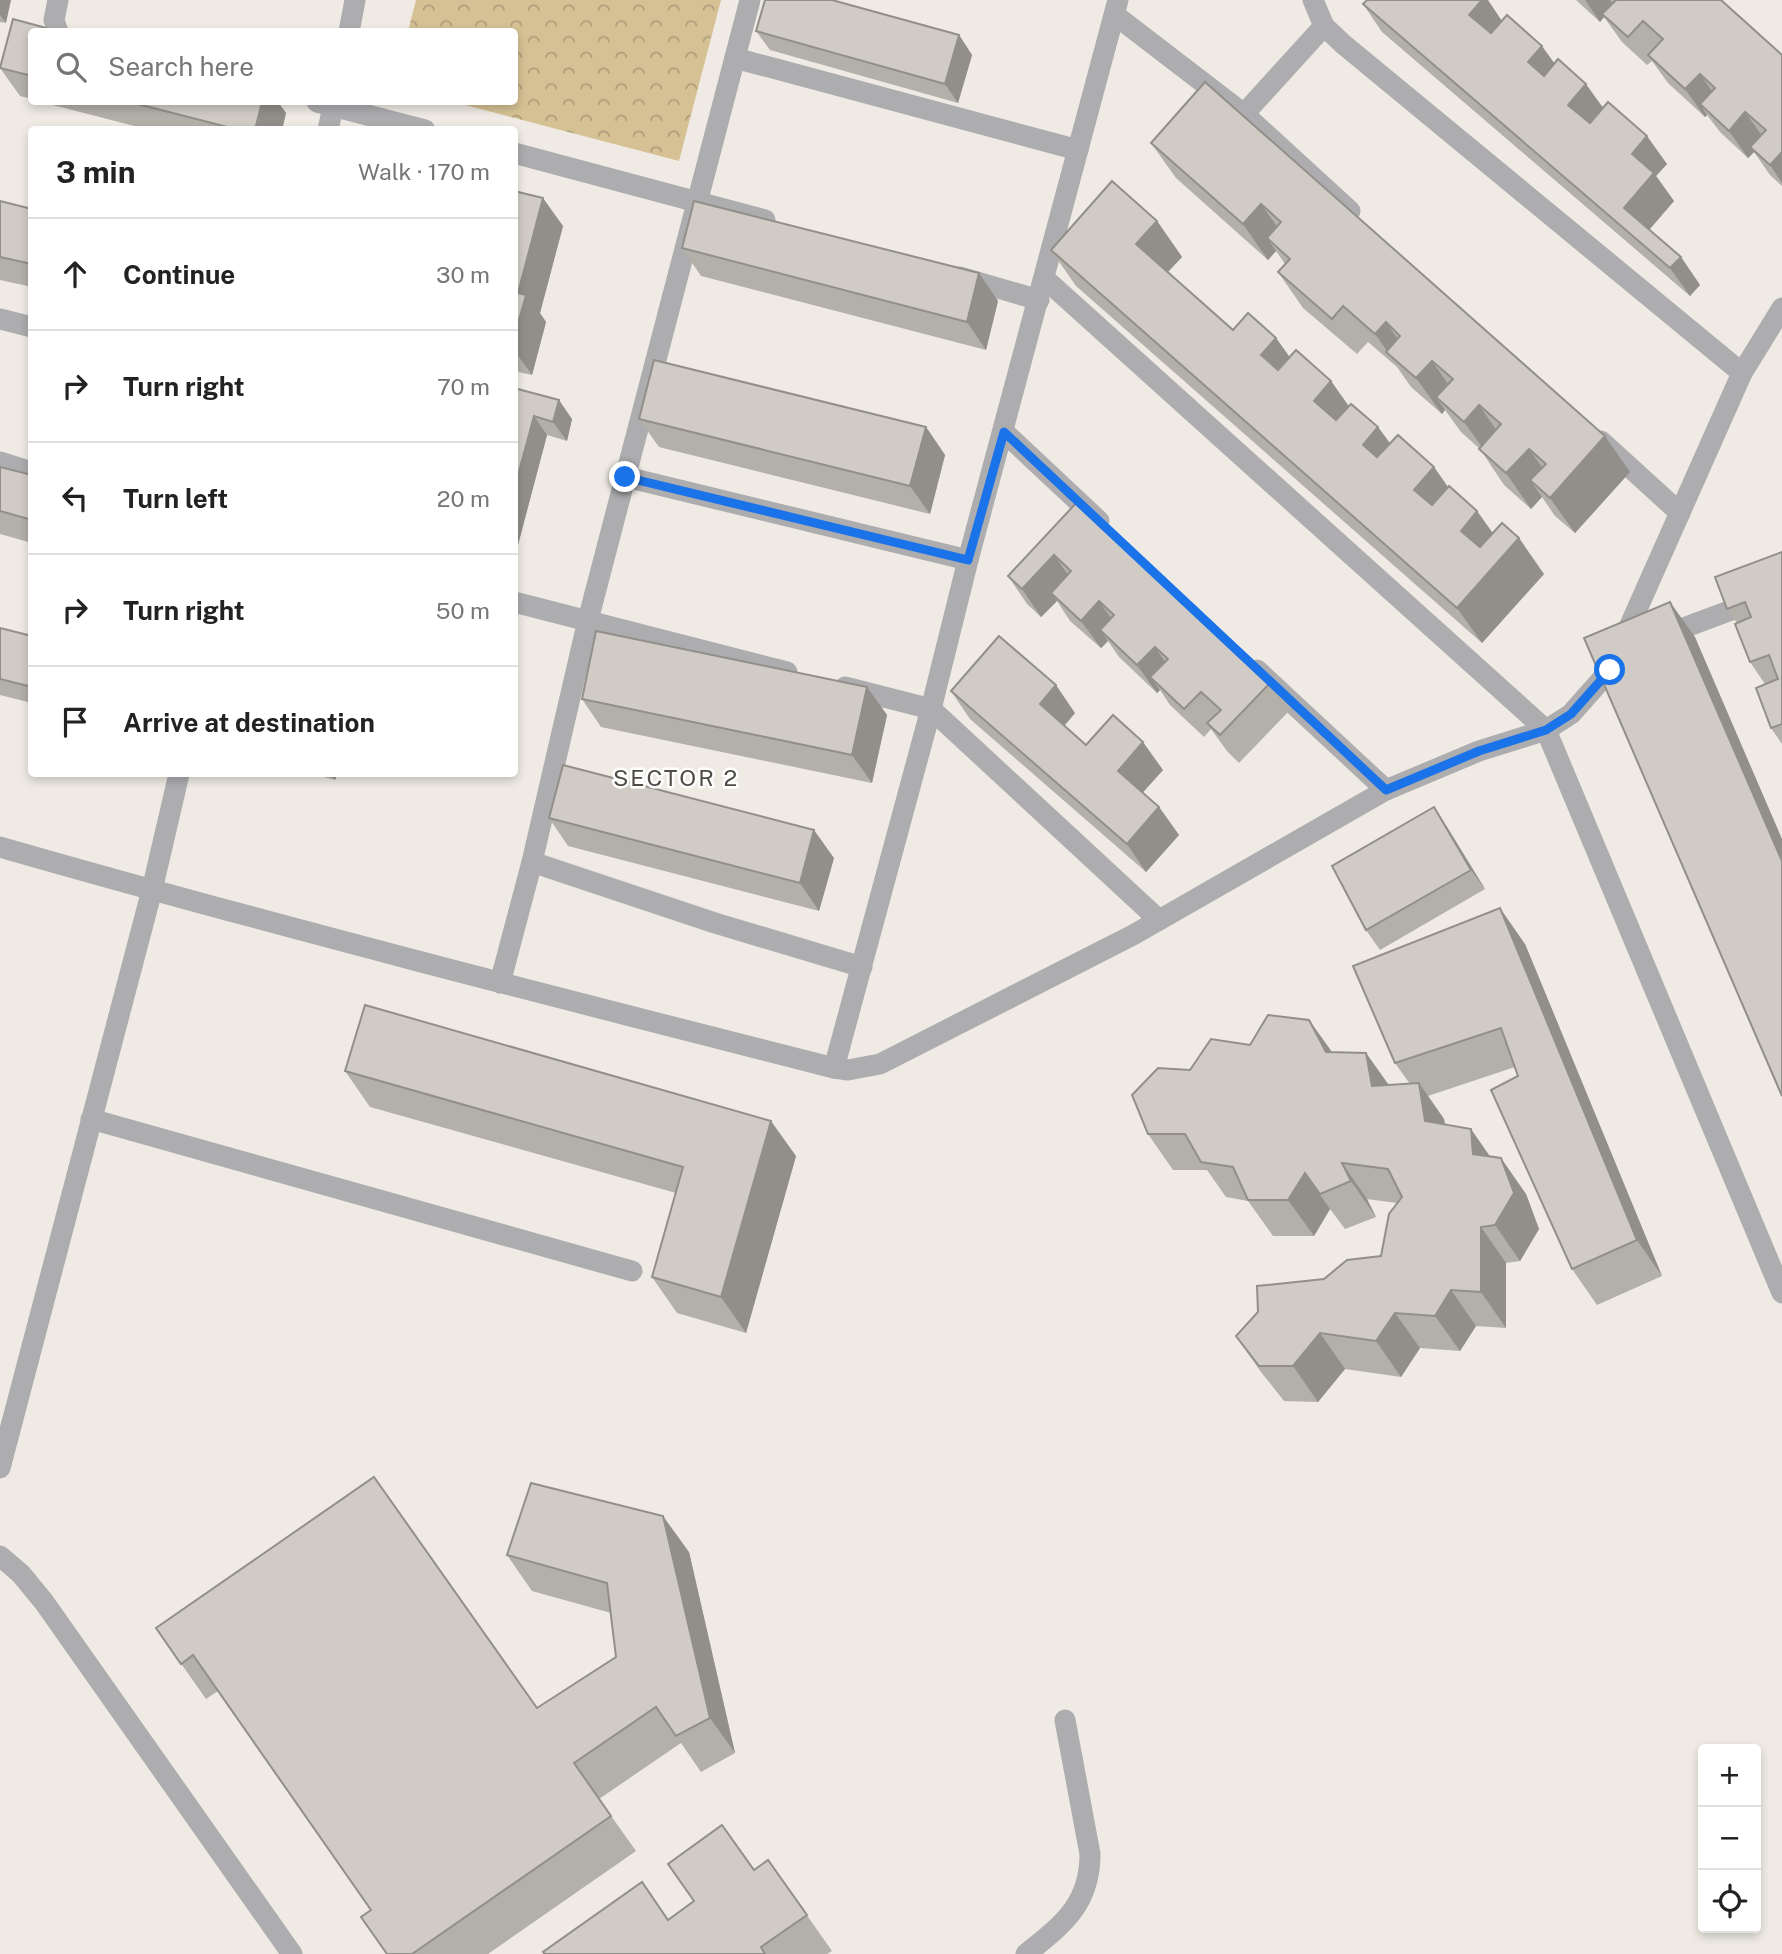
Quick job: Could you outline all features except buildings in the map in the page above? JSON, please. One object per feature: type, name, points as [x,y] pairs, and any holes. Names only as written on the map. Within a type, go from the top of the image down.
[{"type":"street","points":[[57,28],[54,20],[58,0]]},
{"type":"street","points":[[350,28],[355,0]]},
{"type":"street","points":[[500,983],[532,862],[588,620],[750,0]]},
{"type":"street","points":[[1313,0],[1324,26],[1742,373]]},
{"type":"street","points":[[834,1068],[1116,7],[1244,114],[1365,225]]},
{"type":"street","points":[[1244,114],[1324,26]]},
{"type":"street","points":[[735,58],[1078,150]]},
{"type":"street","points":[[328,105],[328,126]]},
{"type":"street","points":[[335,105],[411,126]]},
{"type":"street","points":[[518,154],[698,200],[790,227]]},
{"type":"street","points":[[934,269],[1039,300]]},
{"type":"street","points":[[1044,278],[1546,730],[1782,1293]]},
{"type":"street","points":[[0,847],[500,983],[834,1068],[863,1069],[901,1056],[1159,920],[1386,790],[1479,751],[1546,730],[1571,714],[1610,670],[1742,373],[1782,308]]},
{"type":"street","points":[[0,319],[28,326]]},
{"type":"street","points":[[1588,429],[1680,513]]},
{"type":"street","points":[[1004,432],[1114,536]]},
{"type":"street","points":[[0,462],[28,471]]},
{"type":"street","points":[[625,477],[968,560]]},
{"type":"street","points":[[1617,653],[1782,591]]},
{"type":"street","points":[[518,603],[931,709],[1159,920]]},
{"type":"street","points":[[1245,659],[1386,790]]},
{"type":"street","points":[[0,1468],[152,890],[178,777]]},
{"type":"street","points":[[532,862],[715,923],[862,967]]},
{"type":"street","points":[[91,1119],[632,1271]]},
{"type":"street","points":[[0,1556],[21,1574],[44,1602],[292,1954]]},
{"type":"street","points":[[1026,1954],[1063,1924],[1075,1909],[1090,1869],[1090,1854],[1065,1720]]},
{"type":"green space","points":[[416,0],[721,0],[679,161],[465,105],[518,105],[518,28],[409,28]]},
{"type":"district","name":"SECTOR 2","points":[[676,777]]},
{"type":"route","points":[[625,477],[968,560],[1004,432],[1386,790],[1436,767],[1546,730],[1571,714],[1610,670]]}]
